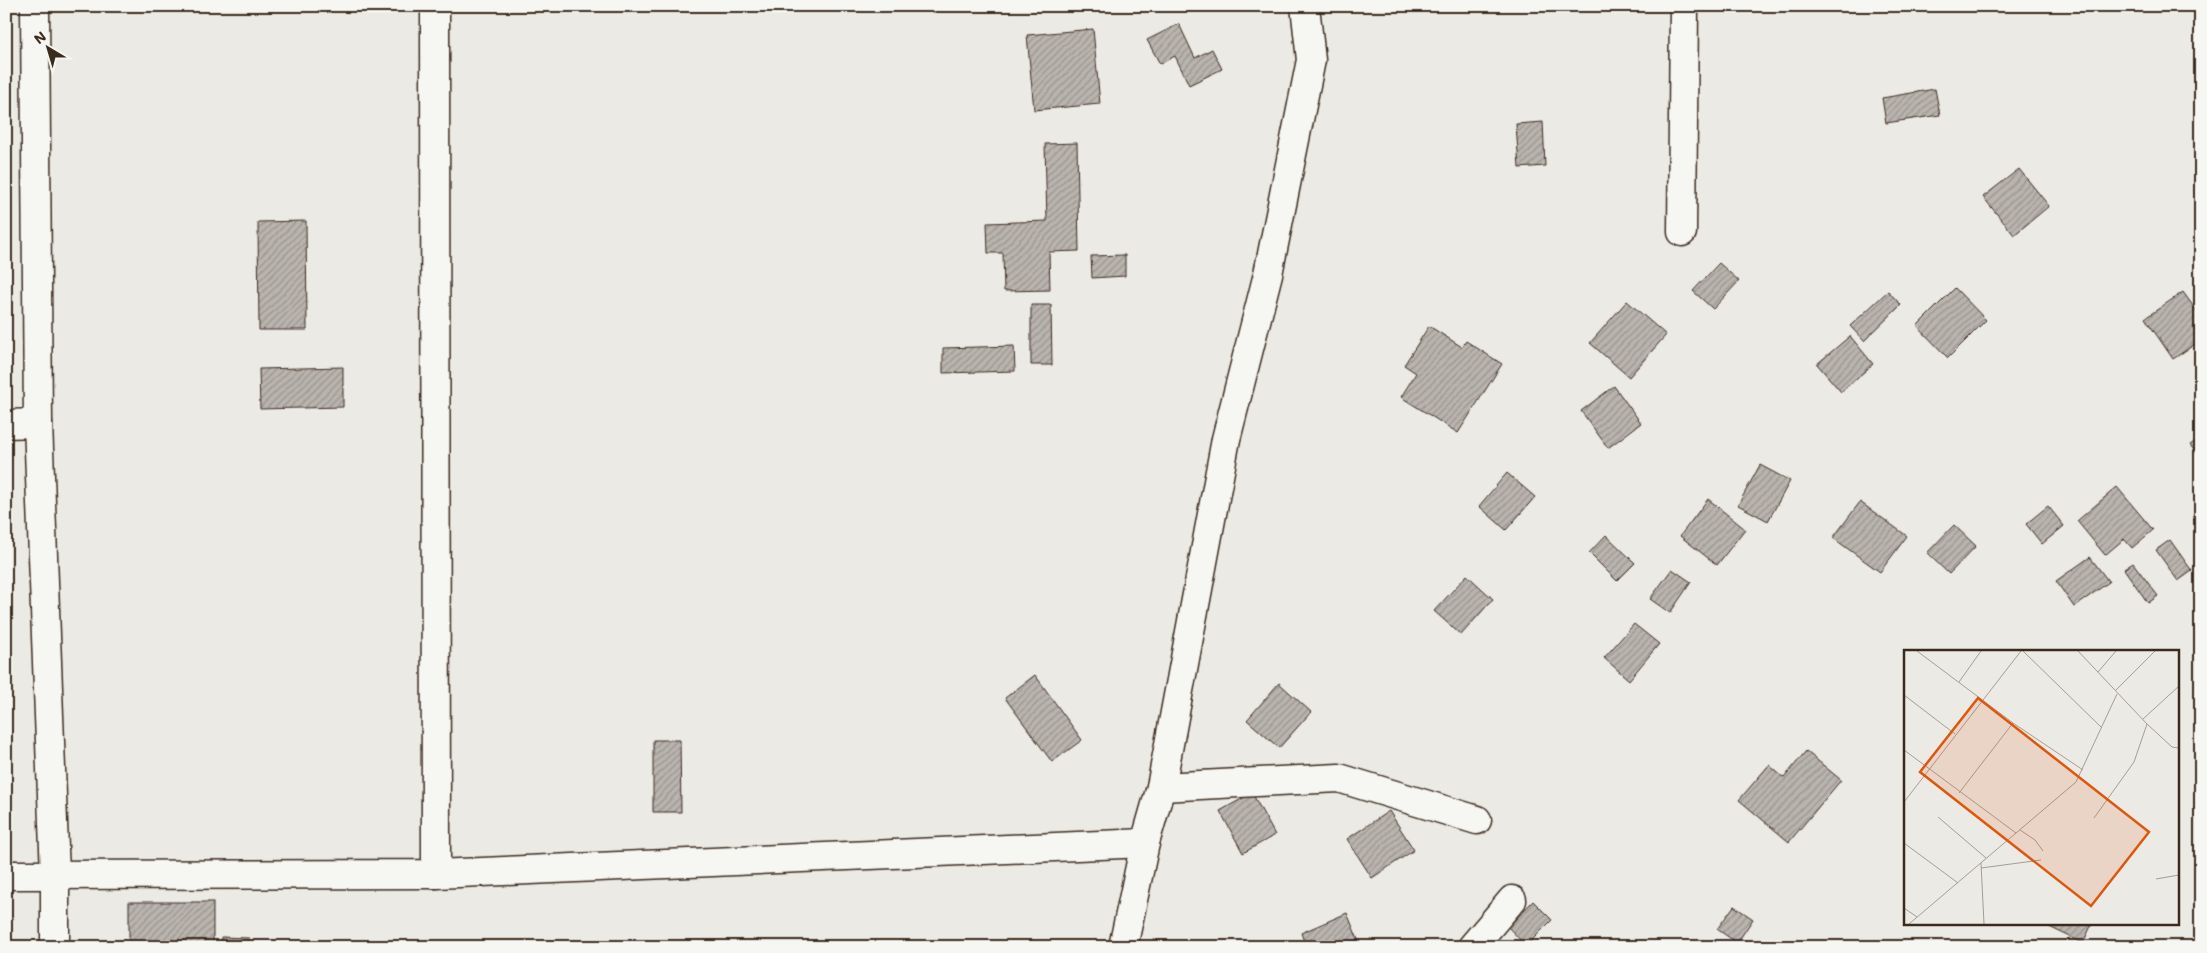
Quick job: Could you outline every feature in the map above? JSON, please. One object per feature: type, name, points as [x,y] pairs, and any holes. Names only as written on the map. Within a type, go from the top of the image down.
[{"type":"street","points":[[35,6],[38,423],[55,875],[55,947]]},
{"type":"street","points":[[435,6],[436,874]]},
{"type":"street","points":[[1123,947],[1145,843],[1161,788],[1226,439],[1268,274],[1311,60],[1305,6]]},
{"type":"street","points":[[1682,232],[1684,6]]},
{"type":"street","points":[[6,424],[38,423]]},
{"type":"street","points":[[1161,788],[1340,778],[1477,820]]},
{"type":"street","points":[[6,875],[436,874],[1145,843]]},
{"type":"street","points":[[1472,947],[1512,900]]},
{"type":"building","points":[[1597,6],[1641,6],[1641,7],[1597,9]]},
{"type":"building","points":[[1179,24],[1195,58],[1212,49],[1222,69],[1189,85],[1175,56],[1160,64],[1147,40]]},
{"type":"building","points":[[1093,29],[1100,104],[1034,110],[1027,35]]},
{"type":"building","points":[[1935,89],[1940,115],[1886,123],[1882,98]]},
{"type":"building","points":[[1543,122],[1545,166],[1519,168],[1516,124]]},
{"type":"building","points":[[1077,143],[1079,251],[1049,252],[1050,290],[1004,291],[1003,253],[988,253],[987,223],[1047,221],[1045,144]]},
{"type":"building","points":[[2019,169],[2049,206],[2014,235],[1983,197]]},
{"type":"building","points":[[306,221],[307,330],[259,330],[258,222]]},
{"type":"building","points":[[1125,255],[1125,276],[1092,278],[1091,256]]},
{"type":"building","points":[[1719,263],[1739,281],[1713,309],[1693,291]]},
{"type":"building","points":[[1955,288],[1986,320],[1948,358],[1917,326]]},
{"type":"building","points":[[1888,291],[1901,305],[1864,341],[1850,326]]},
{"type":"building","points":[[2183,292],[2201,317],[2201,340],[2173,359],[2145,318]]},
{"type":"building","points":[[1627,301],[1666,335],[1629,377],[1590,343]]},
{"type":"building","points":[[1031,305],[1051,305],[1052,365],[1031,365]]},
{"type":"building","points":[[1429,326],[1462,347],[1466,341],[1502,364],[1458,433],[1401,397],[1416,373],[1404,365]]},
{"type":"building","points":[[1850,336],[1873,364],[1841,392],[1817,364]]},
{"type":"building","points":[[1014,346],[1015,371],[943,373],[943,348]]},
{"type":"building","points":[[343,367],[343,407],[260,409],[259,369]]},
{"type":"building","points":[[1614,386],[1641,423],[1608,448],[1581,411]]},
{"type":"building","points":[[2201,438],[2201,459],[2190,445]]},
{"type":"building","points":[[1760,465],[1790,481],[1768,521],[1738,505]]},
{"type":"building","points":[[1507,473],[1535,497],[1506,530],[1479,506]]},
{"type":"building","points":[[2117,487],[2153,530],[2132,548],[2124,539],[2105,555],[2077,521]]},
{"type":"building","points":[[1708,499],[1745,529],[1717,565],[1680,536]]},
{"type":"building","points":[[1860,502],[1907,536],[1880,572],[1833,538]]},
{"type":"building","points":[[2048,506],[2064,526],[2042,544],[2026,524]]},
{"type":"building","points":[[1954,525],[1976,546],[1949,574],[1927,553]]},
{"type":"building","points":[[1606,535],[1635,563],[1617,581],[1589,553]]},
{"type":"building","points":[[2170,540],[2192,571],[2178,581],[2156,550]]},
{"type":"building","points":[[2090,557],[2109,582],[2074,607],[2056,581]]},
{"type":"building","points":[[2133,563],[2158,596],[2148,603],[2124,569]]},
{"type":"building","points":[[1672,569],[1691,582],[1670,613],[1650,599]]},
{"type":"building","points":[[1467,575],[1493,599],[1461,635],[1434,611]]},
{"type":"building","points":[[1634,624],[1659,644],[1629,680],[1604,658]]},
{"type":"building","points":[[1035,675],[1082,740],[1052,762],[1005,698]]},
{"type":"building","points":[[1279,683],[1311,712],[1279,748],[1247,720]]},
{"type":"building","points":[[653,740],[680,740],[681,812],[653,812]]},
{"type":"building","points":[[1806,751],[1841,780],[1789,842],[1739,800],[1769,765],[1784,778]]},
{"type":"building","points":[[1252,793],[1275,835],[1243,853],[1220,811]]},
{"type":"building","points":[[1389,811],[1414,850],[1372,878],[1347,839]]},
{"type":"building","points":[[1533,901],[1552,920],[1526,946],[1508,927]]},
{"type":"building","points":[[129,902],[213,902],[213,947],[129,947]]},
{"type":"building","points":[[1734,906],[1753,919],[1737,943],[1717,929]]},
{"type":"building","points":[[1347,913],[1361,947],[1306,947],[1301,933]]},
{"type":"building","points":[[2047,926],[2091,926],[2083,943]]},
{"type":"building","points":[[221,937],[249,938],[249,947],[221,947]]}]
